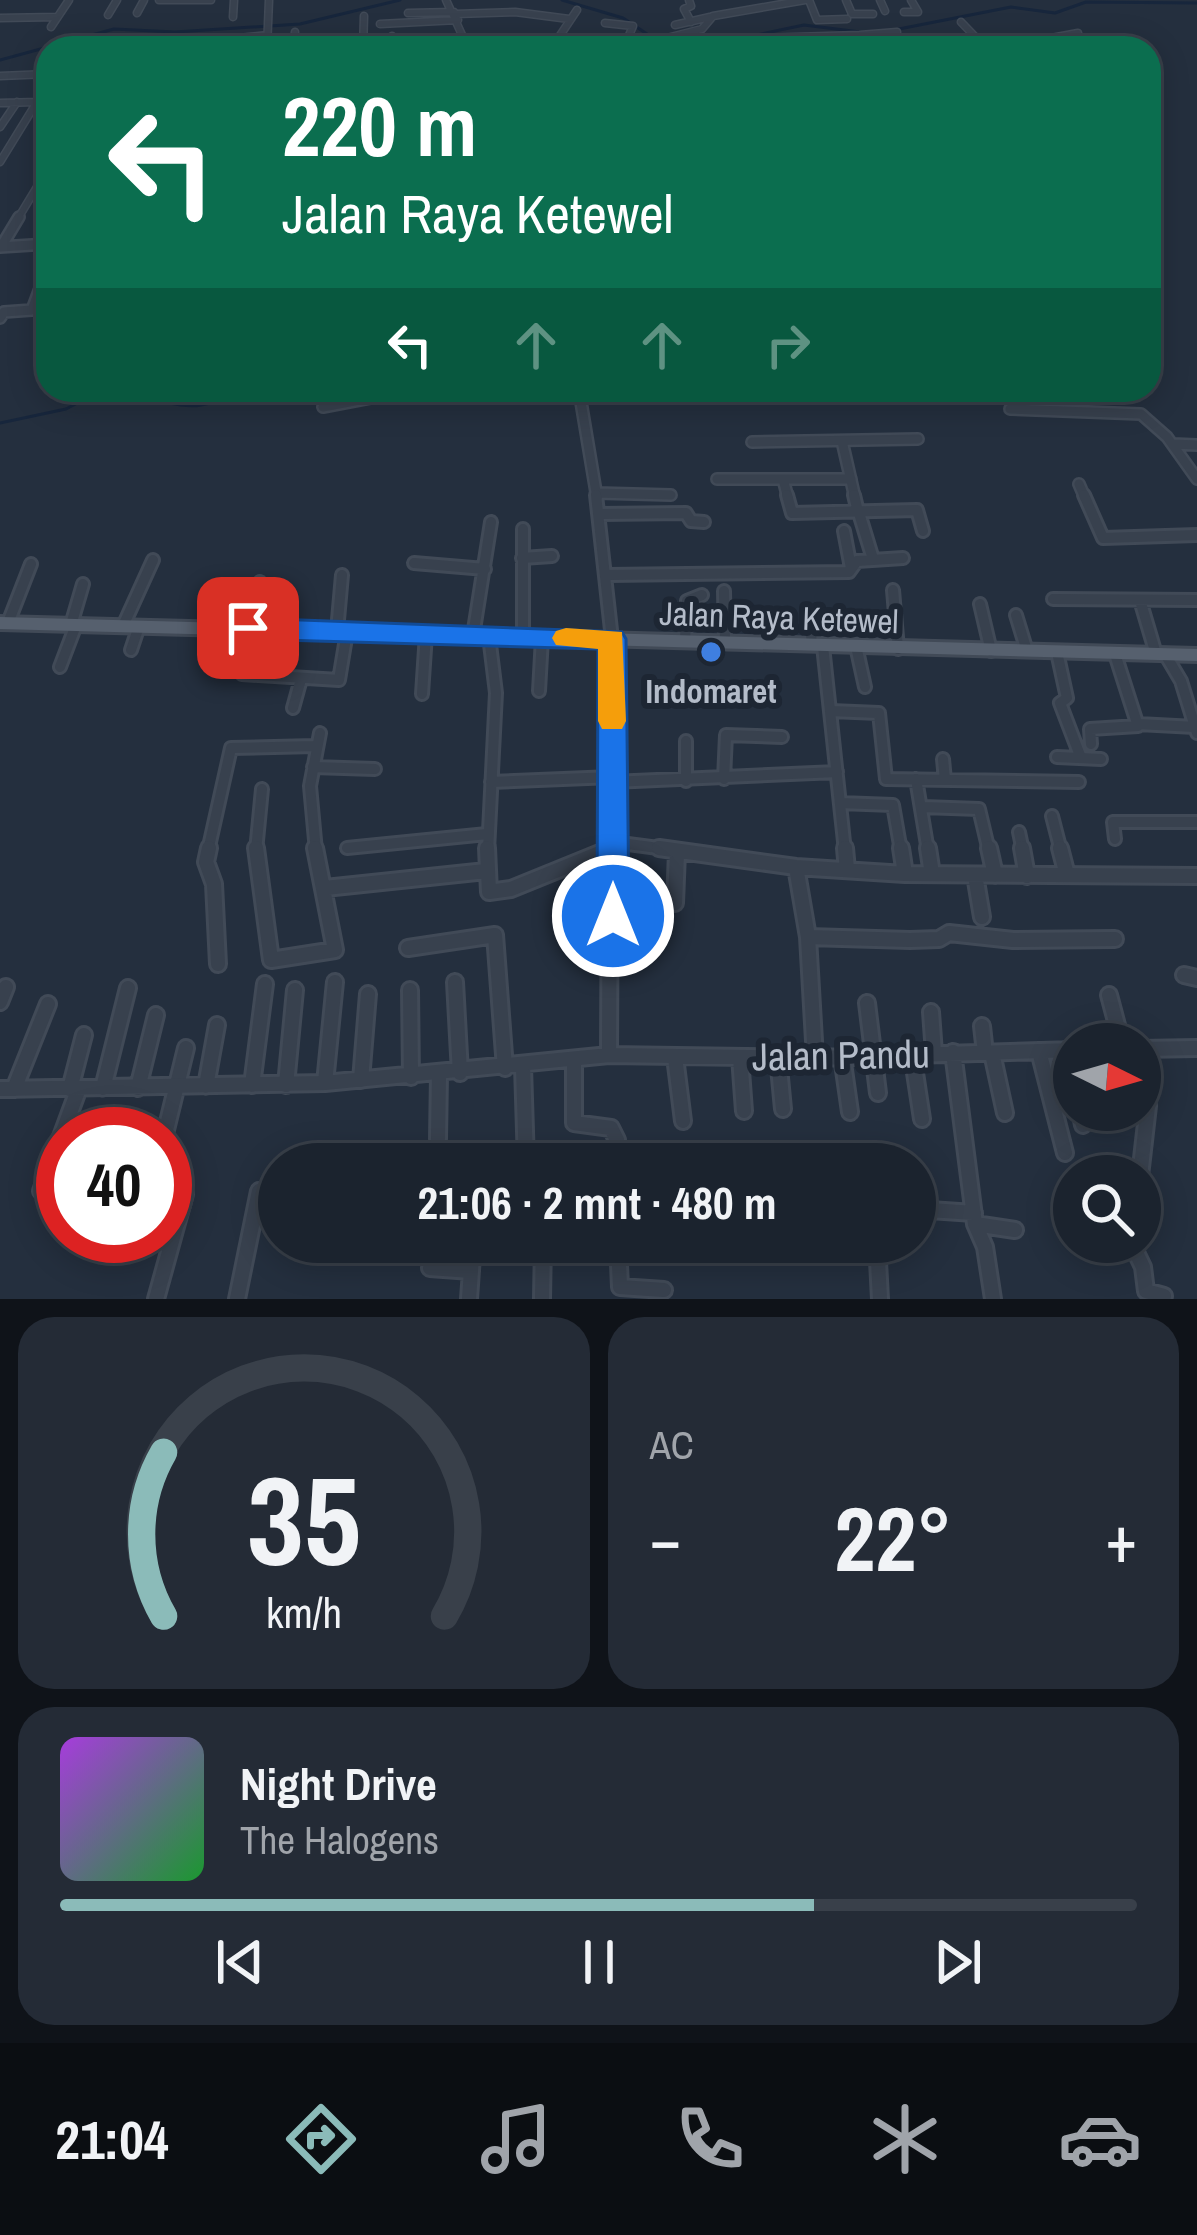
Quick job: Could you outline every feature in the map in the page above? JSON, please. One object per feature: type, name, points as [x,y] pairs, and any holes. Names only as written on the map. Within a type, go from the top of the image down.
[{"type":"main road","name":"Jalan Raya Ketewel","points":[[4,623],[1197,655]]},
{"type":"street","points":[[51,27],[69,0]]},
{"type":"street","points":[[108,15],[117,0]]},
{"type":"street","points":[[137,13],[144,0]]},
{"type":"street","points":[[159,0],[186,4],[208,0]]},
{"type":"street","points":[[198,12],[208,0]]},
{"type":"street","points":[[233,17],[234,0]]},
{"type":"street","points":[[268,36],[269,0]]},
{"type":"street","points":[[450,0],[464,36]]},
{"type":"street","points":[[489,16],[492,0]]},
{"type":"street","points":[[689,0],[692,6],[684,8],[691,22]]},
{"type":"street","points":[[675,25],[750,4],[807,0],[817,20],[847,19]]},
{"type":"street","points":[[846,0],[850,13],[873,14]]},
{"type":"street","points":[[880,0],[884,11]]},
{"type":"street","points":[[904,12],[918,12],[911,0]]},
{"type":"street","points":[[730,2],[736,11]]},
{"type":"street","points":[[559,36],[577,10]]},
{"type":"street","points":[[407,13],[569,19]]},
{"type":"street","points":[[862,14],[872,28]]},
{"type":"street","points":[[380,24],[456,15]]},
{"type":"street","points":[[363,36],[364,16]]},
{"type":"street","points":[[0,18],[56,17]]},
{"type":"street","points":[[670,36],[702,29],[710,17]]},
{"type":"street","points":[[962,22],[975,36]]},
{"type":"street","points":[[605,23],[633,26],[629,36]]},
{"type":"street","points":[[242,36],[268,30]]},
{"type":"street","points":[[294,36],[295,32]]},
{"type":"street","points":[[839,36],[897,32]]},
{"type":"street","points":[[1071,36],[1078,33]]},
{"type":"street","points":[[17,90],[27,75]]},
{"type":"street","points":[[0,76],[36,75]]},
{"type":"street","points":[[0,127],[17,102]]},
{"type":"street","points":[[0,103],[35,107],[2,160]]},
{"type":"street","points":[[17,139],[36,139]]},
{"type":"street","points":[[2,160],[19,157]]},
{"type":"street","points":[[1,247],[36,189]]},
{"type":"street","points":[[1,247],[36,245]]},
{"type":"street","points":[[0,318],[4,312],[32,310],[36,299]]},
{"type":"street","points":[[323,407],[341,402]]},
{"type":"street","points":[[581,402],[608,575],[612,639],[609,1055]]},
{"type":"street","points":[[1010,409],[1141,414],[1173,444],[1197,479]]},
{"type":"street","points":[[752,442],[918,440]]},
{"type":"street","points":[[842,441],[873,559]]},
{"type":"street","points":[[1173,444],[1197,445]]},
{"type":"street","points":[[717,479],[851,479]]},
{"type":"street","points":[[783,479],[792,512],[917,510],[923,531]]},
{"type":"street","points":[[1079,484],[1103,538],[1197,535]]},
{"type":"street","points":[[597,493],[671,495]]},
{"type":"street","points":[[600,514],[686,513],[691,521],[704,522]]},
{"type":"street","points":[[473,636],[490,522]]},
{"type":"street","points":[[523,529],[524,637]]},
{"type":"street","points":[[844,531],[852,572]]},
{"type":"street","points":[[521,558],[552,556]]},
{"type":"street","points":[[852,572],[856,561],[903,558]]},
{"type":"street","points":[[123,626],[153,560]]},
{"type":"street","points":[[414,563],[485,568]]},
{"type":"street","points":[[4,623],[31,564]]},
{"type":"street","points":[[608,575],[852,572]]},
{"type":"street","points":[[242,674],[340,679],[343,575]]},
{"type":"street","points":[[250,628],[260,582]]},
{"type":"street","points":[[60,667],[83,584]]},
{"type":"street","points":[[893,590],[898,649]]},
{"type":"street","points":[[724,591],[724,641]]},
{"type":"street","points":[[685,640],[687,601],[702,595]]},
{"type":"street","points":[[1053,599],[1197,600]]},
{"type":"street","points":[[1091,744],[1090,728],[1131,729],[1138,724],[1196,730],[1181,681],[1139,600]]},
{"type":"street","points":[[980,604],[991,651]]},
{"type":"street","points":[[809,610],[831,711],[847,870]]},
{"type":"street","points":[[1016,615],[1027,652]]},
{"type":"street","points":[[131,650],[139,626]]},
{"type":"street","points":[[422,694],[426,634]]},
{"type":"street","points":[[489,636],[496,693],[487,834],[489,892],[500,892],[613,845],[905,874],[1197,876]]},
{"type":"street","points":[[538,691],[542,638]]},
{"type":"street","points":[[856,646],[865,687]]},
{"type":"street","points":[[1058,652],[1067,698],[1060,703],[1081,758]]},
{"type":"street","points":[[1114,654],[1138,724]]},
{"type":"street","points":[[293,708],[301,679]]},
{"type":"street","points":[[831,711],[878,712],[884,777],[1079,782]]},
{"type":"street","points":[[724,779],[726,735],[782,736]]},
{"type":"street","points":[[218,964],[214,884],[206,862],[231,748],[318,739],[313,766],[314,846],[335,950],[271,960],[255,857],[262,789]]},
{"type":"street","points":[[686,741],[686,781]]},
{"type":"street","points":[[1057,758],[1101,759]]},
{"type":"street","points":[[944,759],[945,780]]},
{"type":"street","points":[[313,766],[375,769]]},
{"type":"street","points":[[491,782],[686,781],[724,779],[743,772],[837,772]]},
{"type":"street","points":[[916,779],[932,874]]},
{"type":"street","points":[[840,802],[893,805],[905,874]]},
{"type":"street","points":[[922,807],[979,809],[995,875]]},
{"type":"street","points":[[1052,816],[1067,875]]},
{"type":"street","points":[[1114,839],[1113,822],[1197,822]]},
{"type":"street","points":[[1019,832],[1027,876]]},
{"type":"street","points":[[347,848],[487,834]]},
{"type":"street","points":[[675,903],[677,852]]},
{"type":"street","points":[[796,866],[808,937],[815,1058]]},
{"type":"street","points":[[325,888],[486,871]]},
{"type":"street","points":[[975,875],[982,917]]},
{"type":"street","points":[[808,937],[924,940],[950,933],[1013,940],[1115,939]]},
{"type":"street","points":[[409,948],[495,935],[505,1068]]},
{"type":"street","points":[[325,1083],[334,982]]},
{"type":"street","points":[[455,982],[460,1072]]},
{"type":"street","points":[[252,1085],[265,984]]},
{"type":"street","points":[[0,1002],[7,987]]},
{"type":"street","points":[[103,1088],[128,988]]},
{"type":"street","points":[[286,1085],[295,990]]},
{"type":"street","points":[[410,990],[411,1078]]},
{"type":"street","points":[[362,1080],[368,994]]},
{"type":"street","points":[[1108,995],[1116,1023]]},
{"type":"street","points":[[867,1003],[878,1093]]},
{"type":"street","points":[[7,1089],[48,1004]]},
{"type":"street","points":[[931,1012],[934,1053]]},
{"type":"street","points":[[138,1088],[156,1015]]},
{"type":"street","points":[[206,1086],[217,1025]]},
{"type":"street","points":[[982,1026],[1005,1113]]},
{"type":"street","points":[[68,1107],[84,1035]]},
{"type":"street","points":[[172,1107],[186,1048]]},
{"type":"street","name":"Jalan Pandu","points":[[7,1089],[325,1083],[609,1055],[815,1058],[988,1048],[1053,1051]]},
{"type":"street","points":[[1161,1049],[1197,1048]]},
{"type":"street","points":[[1039,1051],[1065,1153]]},
{"type":"street","points":[[953,1052],[974,1218],[985,1247],[993,1299]]},
{"type":"street","points":[[912,1053],[922,1119]]},
{"type":"street","points":[[842,1056],[850,1112]]},
{"type":"street","points":[[675,1057],[683,1121]]},
{"type":"street","points":[[740,1058],[744,1111]]},
{"type":"street","points":[[778,1058],[783,1109]]},
{"type":"street","points":[[574,1061],[574,1123],[611,1128],[617,1143]]},
{"type":"street","points":[[523,1066],[525,1143]]},
{"type":"street","points":[[438,1139],[439,1075]]},
{"type":"street","points":[[237,1299],[258,1199]]},
{"type":"street","points":[[936,1212],[1015,1230]]},
{"type":"street","points":[[157,1299],[167,1263]]},
{"type":"street","points":[[469,1299],[472,1263]]},
{"type":"street","points":[[542,1263],[542,1299]]},
{"type":"street","points":[[618,1263],[620,1287],[664,1290]]},
{"type":"street","points":[[878,1263],[880,1299]]},
{"type":"street","points":[[1141,1263],[1146,1291],[1164,1296]]},
{"type":"street","points":[[430,1268],[471,1271]]},
{"type":"waterway","points":[[88,36],[114,29],[175,32],[300,24],[400,0]]},
{"type":"waterway","points":[[562,0],[623,18],[650,36]]},
{"type":"waterway","points":[[899,29],[1011,7],[1055,13],[1086,2],[1197,3]]},
{"type":"waterway","points":[[752,36],[804,25],[860,32]]},
{"type":"waterway","points":[[0,60],[36,50]]},
{"type":"waterway","points":[[0,423],[79,402]]},
{"type":"waterway","points":[[166,402],[192,406],[213,402]]},
{"type":"slow traffic","points":[[566,638],[612,639],[612,721]]},
{"type":"place","name":"Indomaret","points":[[711,652]]},
{"type":"route","points":[[248,628],[612,639],[613,916]]}]
